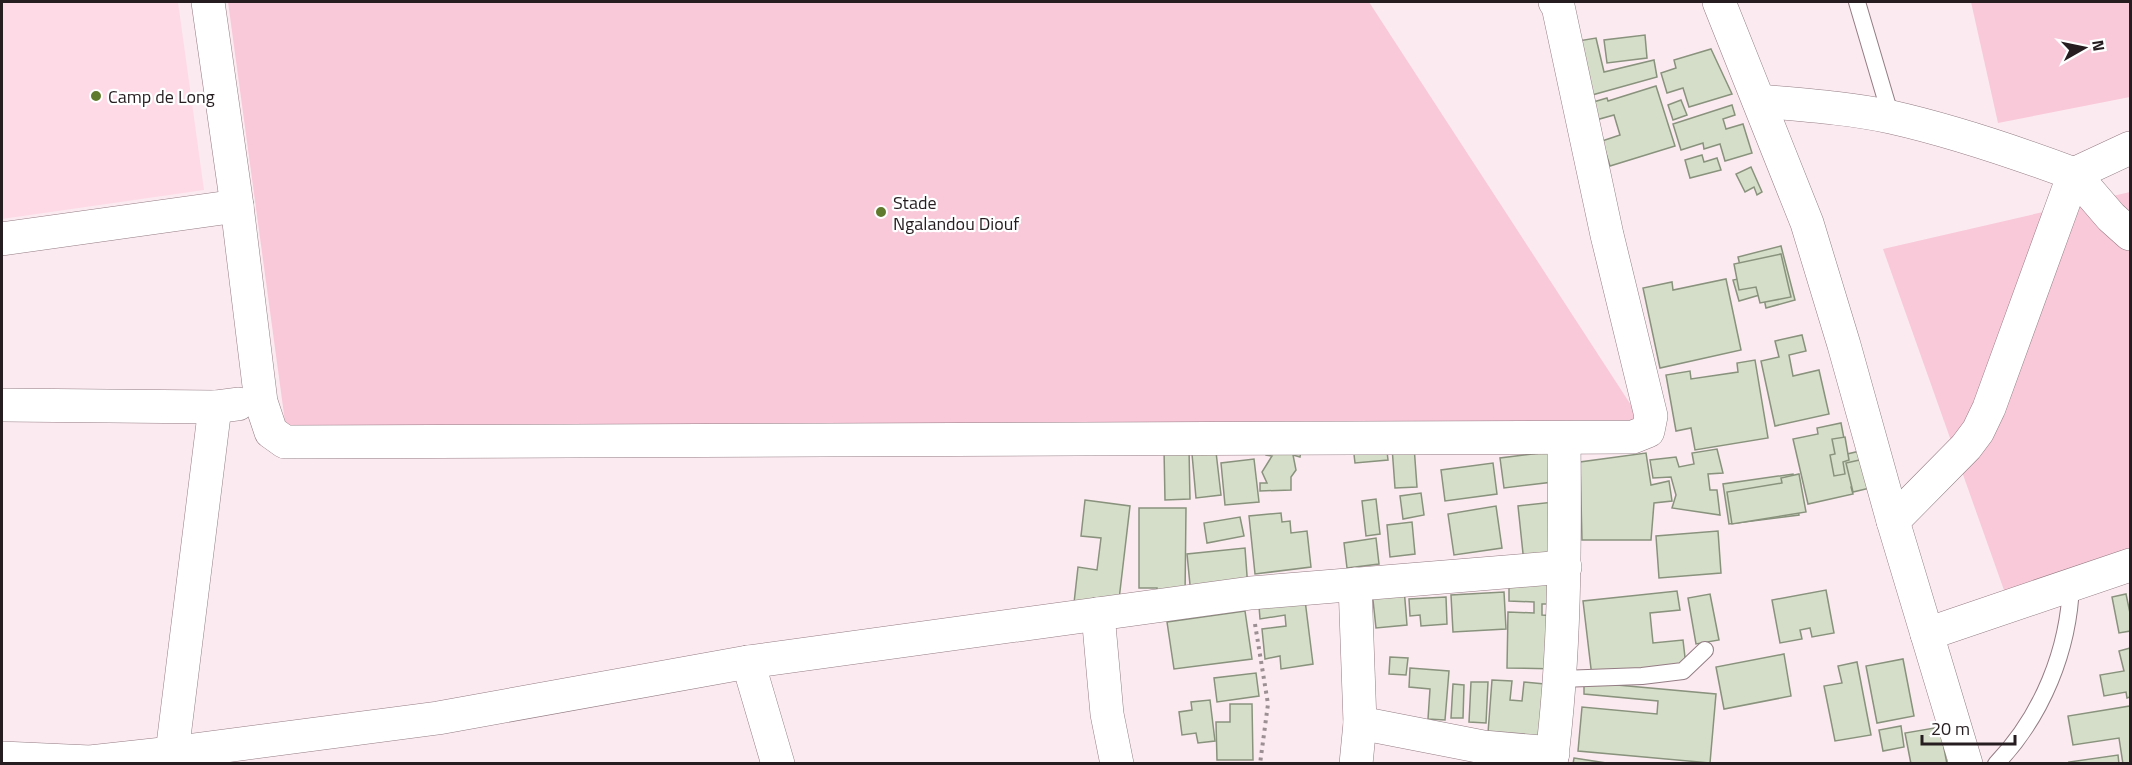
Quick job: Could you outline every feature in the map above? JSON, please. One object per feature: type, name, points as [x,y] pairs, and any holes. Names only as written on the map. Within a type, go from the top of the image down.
[{"type":"street","points":[[208,2],[237,206],[261,402],[271,432],[285,442],[1633,438],[1648,430],[1652,416],[1607,235],[1558,6],[1555,2]]},
{"type":"street","points":[[1719,2],[1807,223],[1845,345],[1893,521],[1966,764]]},
{"type":"street","points":[[1759,100],[1891,117],[2016,152],[2074,174],[2111,217],[2130,234]]},
{"type":"street","points":[[1893,521],[1966,447],[1978,431],[1992,400],[2074,174],[2130,148]]},
{"type":"street","points":[[2,239],[237,206]]},
{"type":"street","points":[[2,405],[215,407],[261,402]]},
{"type":"street","points":[[172,753],[215,407]]},
{"type":"street","points":[[1360,723],[1552,758],[1561,680],[1565,567],[1564,438]]},
{"type":"street","points":[[1927,634],[2130,565]]},
{"type":"street","points":[[2,758],[90,763],[172,753],[438,718],[748,662],[1251,593],[1565,567]]},
{"type":"street","points":[[1355,584],[1360,723],[1356,764]]},
{"type":"street","points":[[1098,614],[1107,714],[1118,764]]},
{"type":"street","points":[[748,662],[778,764]]},
{"type":"lane","points":[[1857,2],[1891,117]]},
{"type":"lane","points":[[1996,764],[2028,725],[2046,688],[2066,636],[2071,584]]},
{"type":"lane","points":[[1561,680],[1642,676],[1683,671],[1705,650]]},
{"type":"path","points":[[1251,593],[1268,704],[1260,764]]},
{"type":"shaded area","name":"Camp de Long","points":[[2,2],[178,2],[204,190],[2,219]]},
{"type":"shaded area","name":"Stade Ngalandou Diouf","points":[[228,2],[1369,2],[1642,422],[286,429]]},
{"type":"shaded area","points":[[1971,2],[2130,2],[2130,97],[1998,123]]},
{"type":"shaded area","points":[[2130,192],[2130,558],[2005,593],[1883,249]]},
{"type":"building","points":[[1645,35],[1647,58],[1607,63],[1604,40]]},
{"type":"building","points":[[1596,38],[1604,72],[1654,60],[1657,77],[1592,95],[1578,41]]},
{"type":"building","points":[[1711,49],[1732,94],[1689,107],[1683,88],[1667,93],[1661,73],[1676,68],[1674,60]]},
{"type":"building","points":[[1656,86],[1675,146],[1610,166],[1602,141],[1620,135],[1614,115],[1596,120],[1590,103],[1607,98],[1608,101]]},
{"type":"building","points":[[1681,100],[1687,115],[1673,120],[1668,105]]},
{"type":"building","points":[[1732,105],[1735,115],[1723,119],[1726,129],[1743,124],[1752,153],[1725,161],[1720,144],[1704,149],[1703,143],[1681,150],[1673,124]]},
{"type":"building","points":[[1702,155],[1704,162],[1717,158],[1721,170],[1690,178],[1685,160]]},
{"type":"building","points":[[1751,167],[1762,192],[1757,195],[1754,187],[1745,192],[1736,174]]},
{"type":"building","points":[[1781,246],[1795,300],[1766,308],[1763,294],[1739,301],[1733,280],[1743,278],[1738,257]]},
{"type":"building","points":[[1781,254],[1791,297],[1760,303],[1756,287],[1739,290],[1734,264]]},
{"type":"building","points":[[1726,279],[1741,350],[1660,368],[1643,288],[1672,282],[1673,290]]},
{"type":"building","points":[[1802,335],[1806,351],[1789,355],[1793,376],[1819,370],[1829,414],[1775,426],[1761,361],[1779,357],[1775,341]]},
{"type":"building","points":[[1755,360],[1768,438],[1695,450],[1691,428],[1676,431],[1666,375],[1690,371],[1691,379],[1738,372],[1737,363]]},
{"type":"building","points":[[1841,423],[1847,454],[1860,451],[1867,483],[1851,487],[1853,494],[1808,504],[1793,439],[1818,434],[1817,428]]},
{"type":"building","points":[[1845,437],[1849,460],[1843,462],[1845,474],[1834,476],[1830,455],[1835,454],[1832,439]]},
{"type":"building","points":[[1267,442],[1302,444],[1300,457],[1293,455],[1296,470],[1291,477],[1291,490],[1260,491],[1260,483],[1267,483],[1262,472],[1272,456],[1266,455]]},
{"type":"building","points":[[1386,442],[1388,460],[1355,463],[1353,446]]},
{"type":"building","points":[[1414,446],[1417,487],[1395,488],[1392,447]]},
{"type":"building","points":[[1189,448],[1190,499],[1165,500],[1164,449]]},
{"type":"building","points":[[1717,449],[1723,473],[1708,474],[1710,490],[1717,490],[1720,515],[1672,508],[1676,495],[1671,477],[1653,478],[1650,460],[1676,457],[1679,467],[1694,464],[1692,453]]},
{"type":"building","points":[[1216,452],[1221,495],[1196,498],[1192,454]]},
{"type":"building","points":[[1549,452],[1553,482],[1504,488],[1500,458]]},
{"type":"building","points":[[1646,453],[1651,485],[1669,481],[1672,501],[1654,503],[1651,540],[1582,540],[1580,462]]},
{"type":"building","points":[[1254,459],[1259,502],[1225,505],[1221,463]]},
{"type":"building","points":[[1864,459],[1870,488],[1853,492],[1846,463]]},
{"type":"building","points":[[1493,463],[1497,494],[1445,501],[1441,470]]},
{"type":"building","points":[[1793,474],[1799,515],[1729,524],[1723,484]]},
{"type":"building","points":[[1799,474],[1806,512],[1732,524],[1727,492],[1782,483],[1781,478]]},
{"type":"building","points":[[1421,493],[1424,515],[1403,519],[1400,496]]},
{"type":"building","points":[[1376,499],[1380,534],[1366,536],[1362,501]]},
{"type":"building","points":[[1085,500],[1130,506],[1118,608],[1074,603],[1078,567],[1097,570],[1101,538],[1081,536]]},
{"type":"building","points":[[1554,502],[1560,560],[1524,563],[1518,506]]},
{"type":"building","points":[[1496,506],[1502,548],[1454,555],[1448,514]]},
{"type":"building","points":[[1139,508],[1186,508],[1185,598],[1157,597],[1157,588],[1139,588]]},
{"type":"building","points":[[1281,513],[1282,522],[1290,521],[1291,533],[1307,531],[1311,567],[1255,574],[1249,516]]},
{"type":"building","points":[[1240,517],[1244,536],[1207,543],[1204,523]]},
{"type":"building","points":[[1412,522],[1415,554],[1390,557],[1387,525]]},
{"type":"building","points":[[1718,531],[1721,573],[1659,578],[1656,536]]},
{"type":"building","points":[[1376,538],[1379,564],[1347,568],[1344,543]]},
{"type":"building","points":[[1245,548],[1248,589],[1191,595],[1187,554]]},
{"type":"building","points":[[1509,579],[1559,580],[1559,604],[1542,604],[1542,615],[1559,616],[1558,669],[1507,668],[1508,612],[1534,613],[1534,602],[1509,601]]},
{"type":"building","points":[[1404,588],[1407,625],[1376,628],[1372,591]]},
{"type":"building","points":[[1826,590],[1834,633],[1812,637],[1810,628],[1800,630],[1802,639],[1780,643],[1772,600]]},
{"type":"building","points":[[1677,591],[1680,610],[1650,613],[1653,643],[1683,640],[1686,666],[1592,677],[1583,601]]},
{"type":"building","points":[[1504,592],[1506,629],[1453,632],[1451,595]]},
{"type":"building","points":[[1710,594],[1719,640],[1696,644],[1688,598]]},
{"type":"building","points":[[2126,594],[2130,613],[2130,631],[2119,633],[2112,597]]},
{"type":"building","points":[[1446,597],[1447,624],[1421,626],[1420,615],[1410,616],[1409,599]]},
{"type":"building","points":[[1305,600],[1313,664],[1281,669],[1280,656],[1265,659],[1262,629],[1286,626],[1285,615],[1260,619],[1259,606]]},
{"type":"building","points":[[1245,611],[1252,659],[1174,669],[1167,622]]},
{"type":"building","points":[[2130,648],[2130,697],[2127,698],[2126,692],[2104,696],[2100,675],[2124,671],[2119,651]]},
{"type":"building","points":[[1784,654],[1791,696],[1724,709],[1716,667]]},
{"type":"building","points":[[1390,657],[1408,658],[1406,675],[1389,674]]},
{"type":"building","points":[[1903,659],[1914,716],[1877,723],[1866,666]]},
{"type":"building","points":[[1857,662],[1871,735],[1835,741],[1824,686],[1842,683],[1838,666]]},
{"type":"building","points":[[1410,668],[1449,671],[1445,720],[1428,719],[1430,689],[1409,687]]},
{"type":"building","points":[[1256,673],[1259,696],[1217,702],[1214,678]]},
{"type":"building","points":[[1492,680],[1512,681],[1510,700],[1522,701],[1524,682],[1555,685],[1550,751],[1487,746]]},
{"type":"building","points":[[1471,682],[1488,682],[1486,723],[1469,722]]},
{"type":"building","points":[[1584,682],[1716,694],[1710,763],[1578,751],[1582,707],[1657,714],[1658,701],[1584,694]]},
{"type":"building","points":[[1453,684],[1464,685],[1463,718],[1451,718]]},
{"type":"building","points":[[1210,700],[1215,741],[1198,743],[1196,733],[1182,735],[1179,712],[1192,710],[1191,702]]},
{"type":"building","points":[[1230,704],[1252,704],[1253,760],[1217,760],[1216,722],[1230,722]]},
{"type":"building","points":[[2130,706],[2130,764],[2123,764],[2119,738],[2073,745],[2068,716]]},
{"type":"building","points":[[1901,726],[1904,747],[1883,751],[1879,730]]},
{"type":"building","points":[[1940,727],[1947,764],[1911,764],[1905,733]]},
{"type":"building","points":[[2118,755],[2119,764],[2070,764],[2069,762]]},
{"type":"building","points":[[1574,758],[1613,764],[1573,764]]},
{"type":"place","name":"Camp de Long","points":[[96,96]]},
{"type":"place","name":"Stade Ngalandou Diouf","points":[[881,212]]}]
